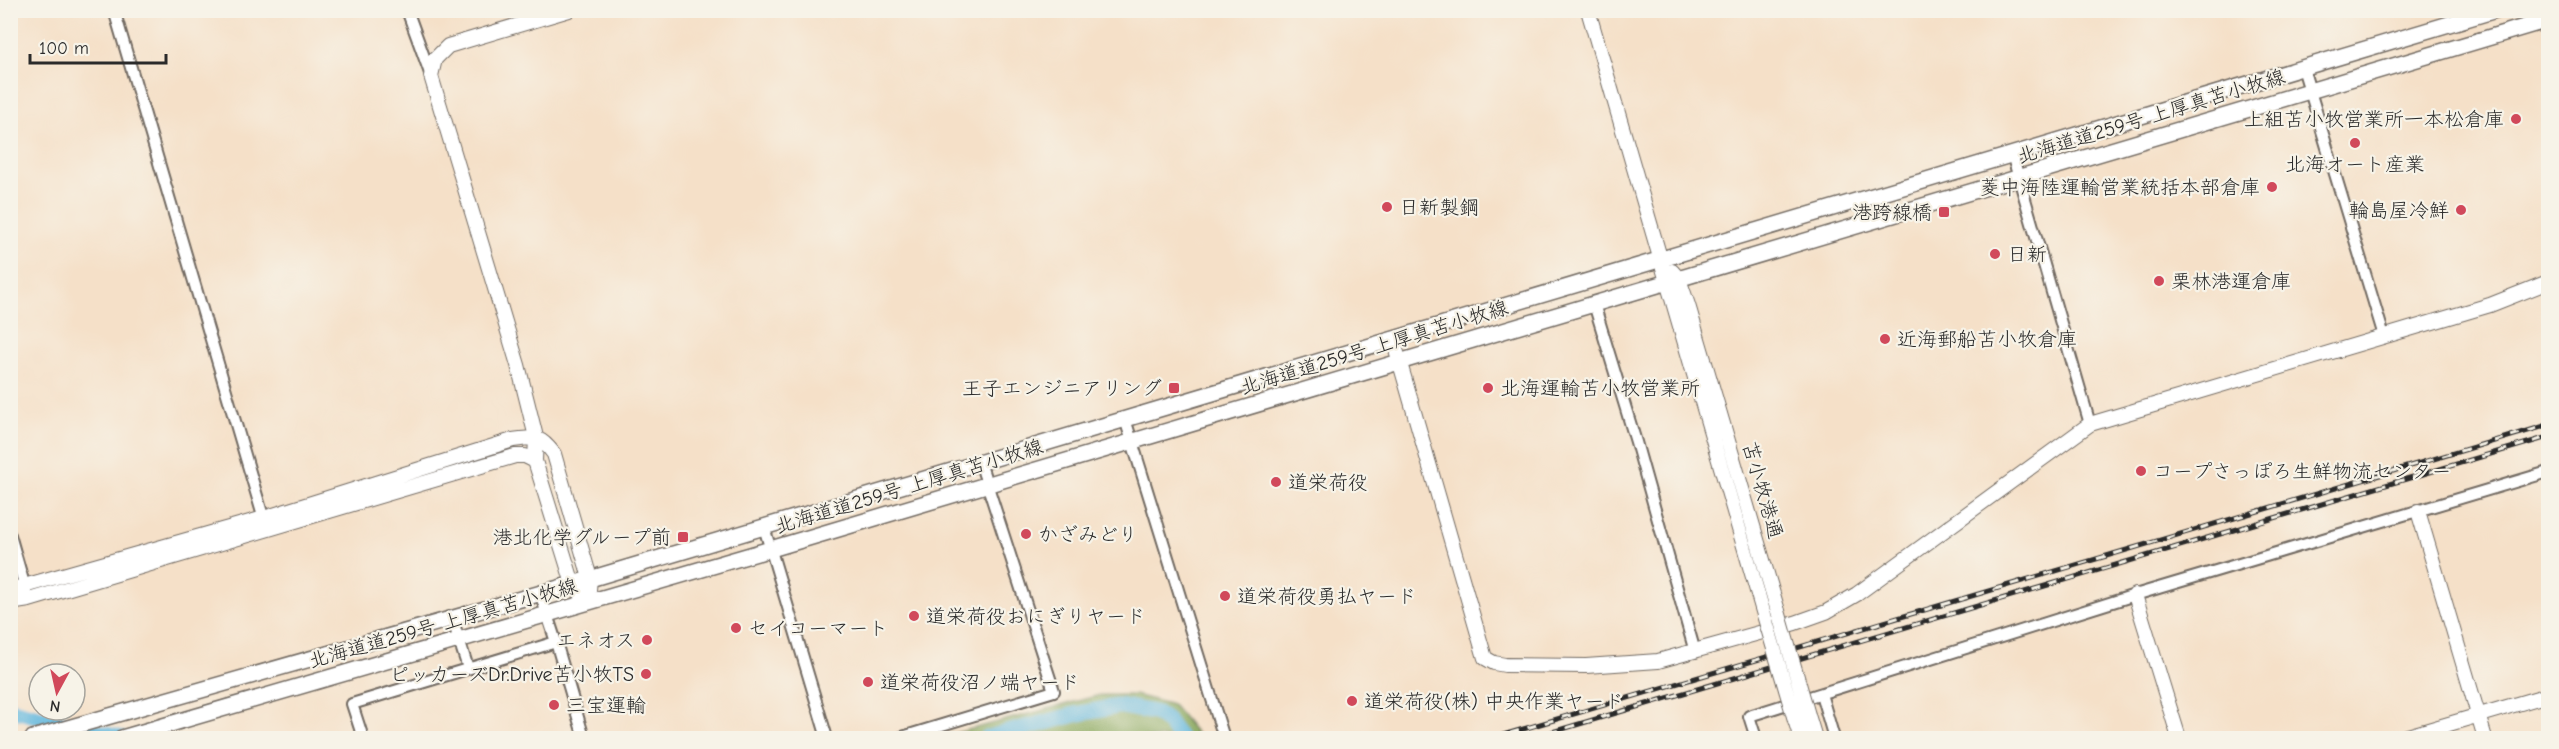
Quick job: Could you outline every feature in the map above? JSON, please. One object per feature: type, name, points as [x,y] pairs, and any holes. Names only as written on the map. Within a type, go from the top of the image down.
[{"type":"main road","name":"北海道道259号 上厚真苫小牧線","points":[[33,738],[573,584],[2496,10]]},
{"type":"main road","name":"北海道道259号 上厚真苫小牧線","points":[[122,738],[212,714],[771,549],[2548,20]]},
{"type":"street","points":[[114,10],[265,524]]},
{"type":"street","points":[[407,10],[431,76],[518,365],[536,437],[535,461],[573,584],[588,603]]},
{"type":"street","points":[[431,76],[435,58],[448,46],[569,10]]},
{"type":"street","name":"苫小牧港通","points":[[1588,10],[1661,258],[1672,281],[1802,717],[1815,738]]},
{"type":"street","points":[[2303,68],[2384,336]]},
{"type":"street","points":[[2012,154],[2090,424]]},
{"type":"street","points":[[1393,339],[1485,658],[1505,665],[1586,666],[1658,661],[1826,612],[1857,594],[2090,424],[2490,305],[2548,282]]},
{"type":"street","points":[[1594,304],[1636,442],[1695,652]]},
{"type":"street","points":[[1125,419],[1224,738]]},
{"type":"street","points":[[265,524],[513,440],[536,437],[545,442],[554,454],[590,578],[588,603]]},
{"type":"street","points":[[10,603],[27,594],[265,524],[515,456],[525,456],[535,461]]},
{"type":"street","points":[[899,738],[1054,691],[980,462]]},
{"type":"street","points":[[1756,738],[1749,716],[2135,595],[2548,472]]},
{"type":"street","points":[[2418,511],[2485,738]]},
{"type":"street","points":[[764,527],[827,738]]},
{"type":"street","points":[[10,535],[27,594]]},
{"type":"street","points":[[10,590],[27,594]]},
{"type":"street","points":[[540,593],[585,738]]},
{"type":"street","points":[[2135,595],[2179,738]]},
{"type":"street","points":[[453,618],[468,668]]},
{"type":"street","points":[[363,738],[352,704],[556,642]]},
{"type":"street","points":[[1821,694],[1834,738]]},
{"type":"street","points":[[2401,738],[2548,695]]},
{"type":"street","name":"苫小牧港通","points":[[1801,738],[1802,717]]},
{"type":"green space","points":[[1100,695],[1135,695],[1173,705],[1200,738],[937,738]]},
{"type":"waterway","points":[[987,738],[1077,714],[1120,706],[1156,713],[1167,721],[1180,738]]},
{"type":"waterway","points":[[10,709],[120,738]]},
{"type":"railway","points":[[1493,738],[2548,425]]},
{"type":"railway","points":[[1532,738],[2548,437]]},
{"type":"place","name":"上組苫小牧営業所一本松倉庫","points":[[2516,119]]},
{"type":"place","name":"北海オート産業","points":[[2355,143]]},
{"type":"place","name":"菱中海陸運輸営業統括本部倉庫","points":[[2272,187]]},
{"type":"place","name":"日新製鋼","points":[[1387,207]]},
{"type":"place","name":"輪島屋冷鮮","points":[[2461,210]]},
{"type":"place","name":"港跨線橋","points":[[1944,212]]},
{"type":"place","name":"日新","points":[[1995,254]]},
{"type":"place","name":"栗林港運倉庫","points":[[2159,281]]},
{"type":"place","name":"近海郵船苫小牧倉庫","points":[[1885,339]]},
{"type":"place","name":"王子エンジニアリング","points":[[1174,388]]},
{"type":"place","name":"北海運輸苫小牧営業所","points":[[1488,388]]},
{"type":"place","name":"コープさっぽろ生鮮物流センター","points":[[2141,471]]},
{"type":"place","name":"道栄荷役","points":[[1276,482]]},
{"type":"place","name":"かざみどり","points":[[1026,534]]},
{"type":"place","name":"港北化学グループ前","points":[[683,537]]},
{"type":"place","name":"道栄荷役勇払ヤード","points":[[1225,596]]},
{"type":"place","name":"道栄荷役おにぎりヤード","points":[[914,616]]},
{"type":"place","name":"セイコーマート","points":[[736,628]]},
{"type":"place","name":"エネオス","points":[[647,640]]},
{"type":"place","name":"ピッカーズDr.Drive苫小牧TS","points":[[646,674]]},
{"type":"place","name":"道栄荷役沼ノ端ヤード","points":[[868,682]]},
{"type":"place","name":"道栄荷役(株) 中央作業ヤード","points":[[1352,701]]},
{"type":"place","name":"三宝運輸","points":[[554,705]]}]
